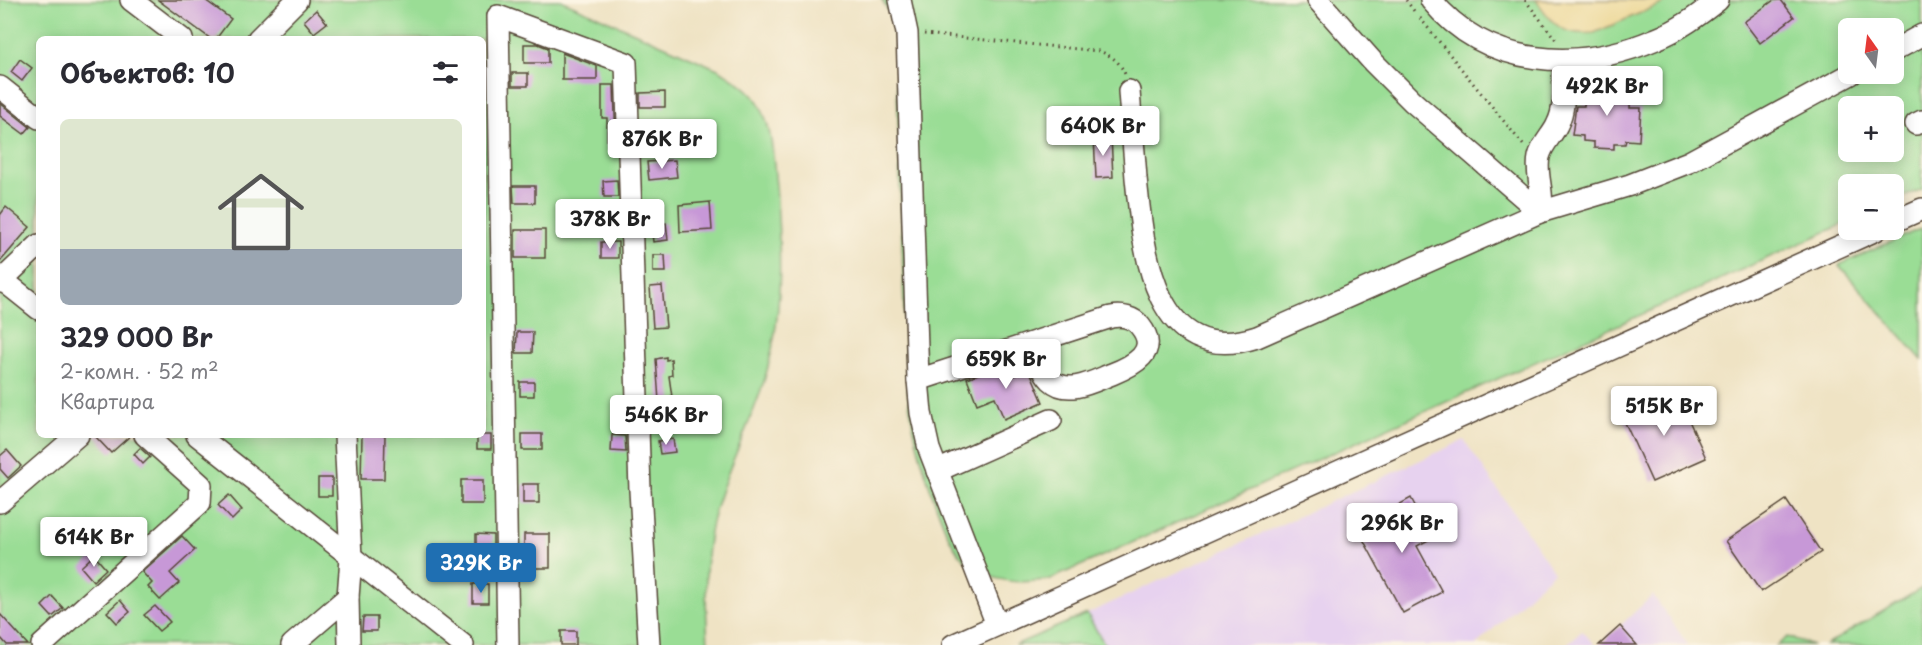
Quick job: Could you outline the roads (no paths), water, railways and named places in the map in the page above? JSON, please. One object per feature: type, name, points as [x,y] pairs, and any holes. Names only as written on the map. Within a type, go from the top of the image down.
[{"type":"street","points":[[131,0],[178,36]]},
{"type":"street","points":[[261,36],[297,0]]},
{"type":"street","points":[[900,0],[907,33],[918,380],[924,430],[937,471],[997,625]]},
{"type":"street","points":[[1318,0],[1373,62],[1413,102],[1540,212]]},
{"type":"street","points":[[1431,0],[1459,27],[1492,45],[1527,56],[1563,61],[1619,52],[1657,39],[1686,24],[1718,0]]},
{"type":"street","points":[[508,645],[498,16],[626,63],[640,490],[649,645]]},
{"type":"street","points":[[1904,45],[1922,35]]},
{"type":"street","points":[[1540,212],[1542,195],[1539,159],[1541,151],[1561,116],[1563,61]]},
{"type":"street","points":[[1129,91],[1141,226],[1150,271],[1176,321],[1204,340],[1223,344],[1257,337],[1540,212],[1630,185],[1689,162],[1838,81]]},
{"type":"street","points":[[0,87],[36,116]]},
{"type":"street","points":[[1904,217],[1922,209]]},
{"type":"street","points":[[953,645],[1854,240]]},
{"type":"street","points":[[36,248],[1,280],[36,307]]},
{"type":"street","points":[[918,380],[1111,317],[1130,318],[1143,328],[1147,346],[1145,353],[1131,366],[1087,384],[1065,387],[1050,379],[1032,343]]},
{"type":"street","points":[[937,471],[1051,420]]},
{"type":"street","points":[[0,502],[75,438]]},
{"type":"street","points":[[42,645],[200,503],[201,484],[149,438]]},
{"type":"street","points":[[201,438],[463,645]]},
{"type":"street","points":[[345,438],[351,558],[348,597],[349,645]]},
{"type":"street","points":[[292,645],[348,597]]}]
